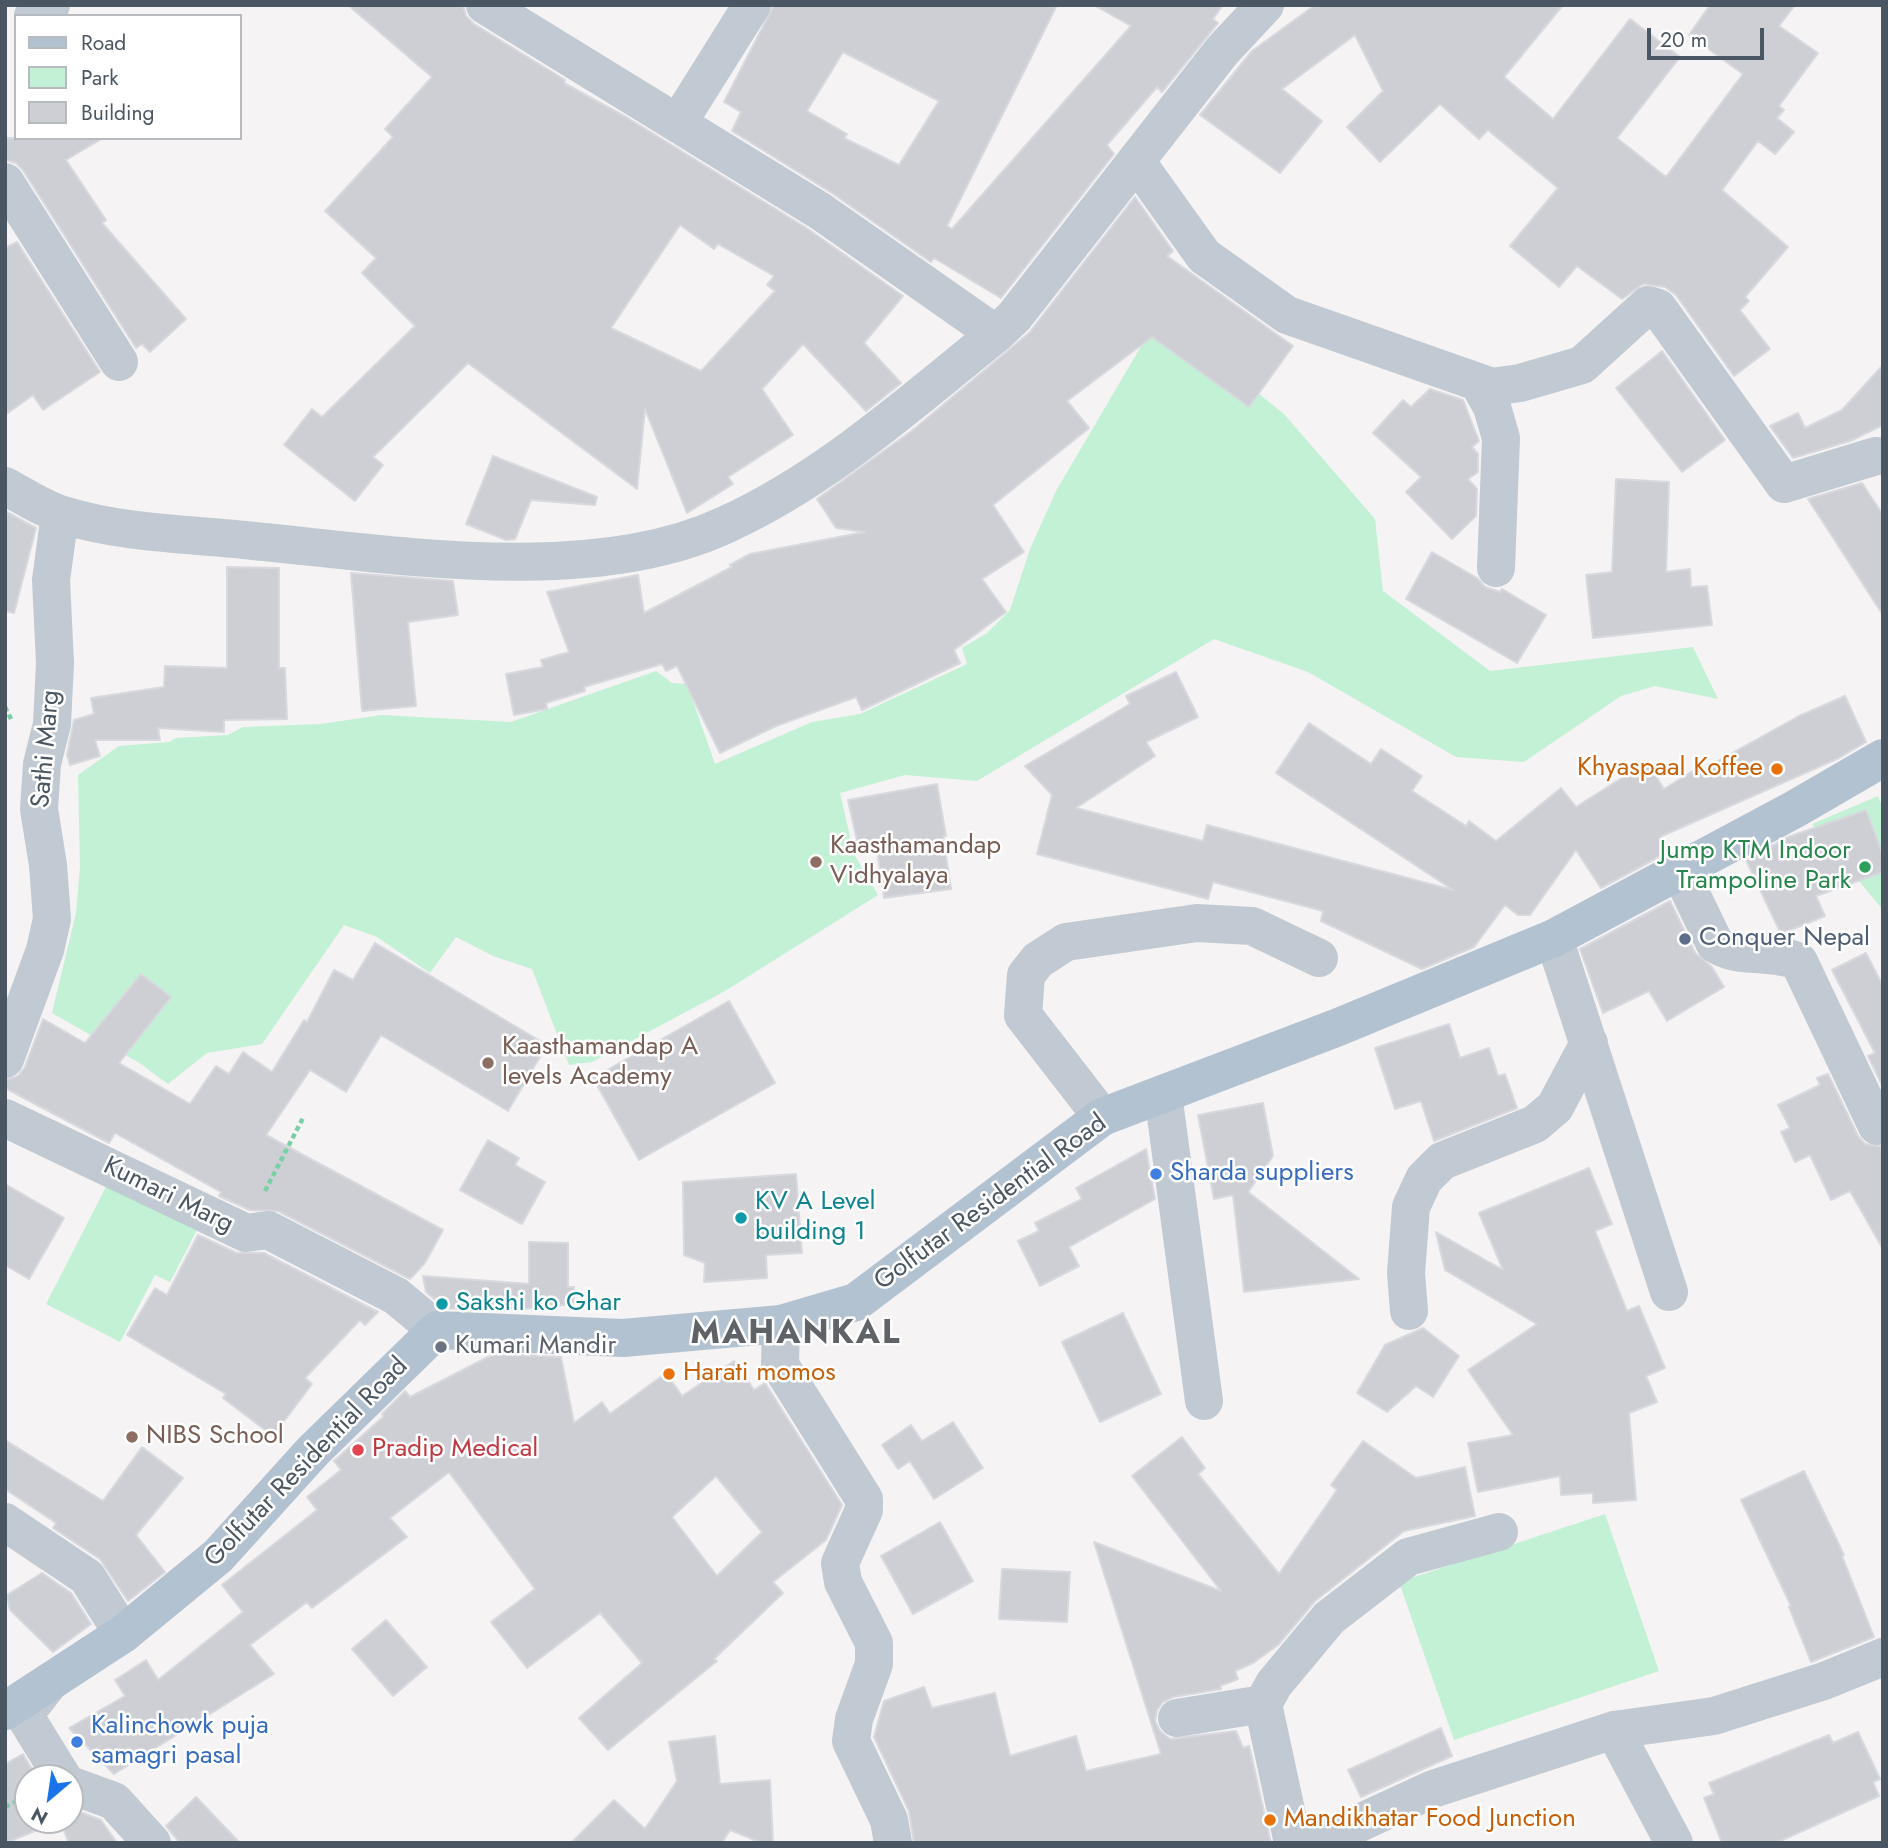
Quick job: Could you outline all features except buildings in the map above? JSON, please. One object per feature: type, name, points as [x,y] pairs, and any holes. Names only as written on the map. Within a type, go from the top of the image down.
[{"type":"main road","name":"Golfutar Residential Road","points":[[5,1711],[123,1634],[219,1556],[313,1451],[438,1330],[623,1338],[781,1324],[856,1302],[1102,1117],[1554,938],[1883,758]]},
{"type":"street","points":[[485,5],[820,211],[996,334]]},
{"type":"street","points":[[678,123],[752,5]]},
{"type":"street","points":[[5,486],[60,514],[116,527],[443,560],[603,559],[659,547],[724,526],[835,463],[1014,317],[1222,51],[1265,5]]},
{"type":"street","points":[[1136,162],[1204,256],[1287,315],[1492,387],[1520,383],[1582,365],[1648,305],[1658,308],[1784,484],[1876,456]]},
{"type":"street","points":[[5,182],[119,362]]},
{"type":"street","points":[[1478,382],[1492,407],[1501,438],[1496,568]]},
{"type":"street","name":"Sathi Marg","points":[[5,1059],[45,950],[52,919],[48,865],[38,809],[42,764],[52,724],[55,663],[51,580],[60,514]]},
{"type":"street","points":[[1680,871],[1715,944],[1726,951],[1785,955],[1799,962],[1877,1126]]},
{"type":"street","points":[[1102,1117],[1023,1015],[1026,975],[1038,960],[1066,942],[1196,923],[1252,926],[1319,958]]},
{"type":"street","points":[[1554,938],[1669,1292]]},
{"type":"street","points":[[1409,1311],[1406,1273],[1411,1207],[1424,1179],[1442,1161],[1535,1124],[1555,1107],[1588,1043]]},
{"type":"street","points":[[1163,1094],[1204,1401]]},
{"type":"street","name":"Kumari Marg","points":[[5,1118],[246,1233],[268,1230],[396,1296],[438,1330]]},
{"type":"street","points":[[781,1324],[780,1365],[864,1499],[864,1510],[840,1563],[843,1582],[874,1643],[874,1664],[854,1719],[852,1741],[889,1820],[893,1843]]},
{"type":"street","points":[[5,1522],[87,1577],[123,1634]]},
{"type":"street","points":[[1293,1843],[1263,1704],[1274,1684],[1329,1618],[1408,1557],[1499,1532]]},
{"type":"street","points":[[1316,1843],[1433,1789],[1614,1730],[1714,1716],[1824,1681],[1883,1657]]},
{"type":"street","points":[[49,1683],[24,1715],[54,1764]]},
{"type":"street","points":[[1177,1718],[1263,1704]]},
{"type":"street","points":[[1614,1730],[1674,1843]]},
{"type":"street","points":[[84,1790],[114,1801],[152,1843]]},
{"type":"path","points":[[246,1233],[303,1118]]},
{"type":"green space","points":[[1160,314],[1284,414],[1375,519],[1383,591],[1490,671],[1693,647],[1718,699],[1655,686],[1621,696],[1524,762],[1456,757],[1308,672],[1214,639],[977,781],[905,775],[840,793],[854,854],[878,895],[725,991],[592,1062],[569,1065],[532,969],[493,956],[456,937],[430,973],[377,937],[344,925],[262,1044],[207,1053],[168,1084],[141,1064],[52,1013],[76,913],[80,867],[78,775],[119,746],[169,742],[176,738],[228,735],[243,727],[320,724],[382,715],[511,722],[656,671],[672,683],[687,684],[715,764],[812,722],[860,714],[967,664],[962,648],[987,633],[1010,610],[1030,549],[1056,491]]},
{"type":"green space","name":"Jump KTM Indoor Trampoline Park","points":[[1878,796],[1883,809],[1883,910],[1812,824]]},
{"type":"green space","points":[[110,1179],[199,1226],[170,1282],[155,1275],[120,1342],[46,1304]]},
{"type":"green space","points":[[1605,1514],[1659,1671],[1454,1740],[1399,1582]]},
{"type":"place","name":"Khyaspaal Koffee","points":[[1777,769]]},
{"type":"place","name":"Kaasthamandap Vidhyalaya","points":[[816,862]]},
{"type":"place","name":"Jump KTM Indoor Trampoline Park","points":[[1865,867]]},
{"type":"place","name":"Conquer Nepal","points":[[1685,939]]},
{"type":"place","name":"Kaasthamandap A levels Academy","points":[[488,1063]]},
{"type":"place","name":"Sharda suppliers","points":[[1156,1174]]},
{"type":"place","name":"KV A Level building 1","points":[[741,1218]]},
{"type":"place","name":"Sakshi ko Ghar","points":[[442,1304]]},
{"type":"place","name":"Kumari Mandir","points":[[441,1347]]},
{"type":"place","name":"Harati momos","points":[[669,1374]]},
{"type":"place","name":"NIBS School","points":[[132,1437]]},
{"type":"place","name":"Pradip Medical","points":[[358,1450]]},
{"type":"place","name":"Kalinchowk puja samagri pasal","points":[[77,1742]]},
{"type":"place","name":"Mandikhatar Food Junction","points":[[1270,1820]]},
{"type":"district","name":"MAHANKAL","points":[[796,1335]]}]
